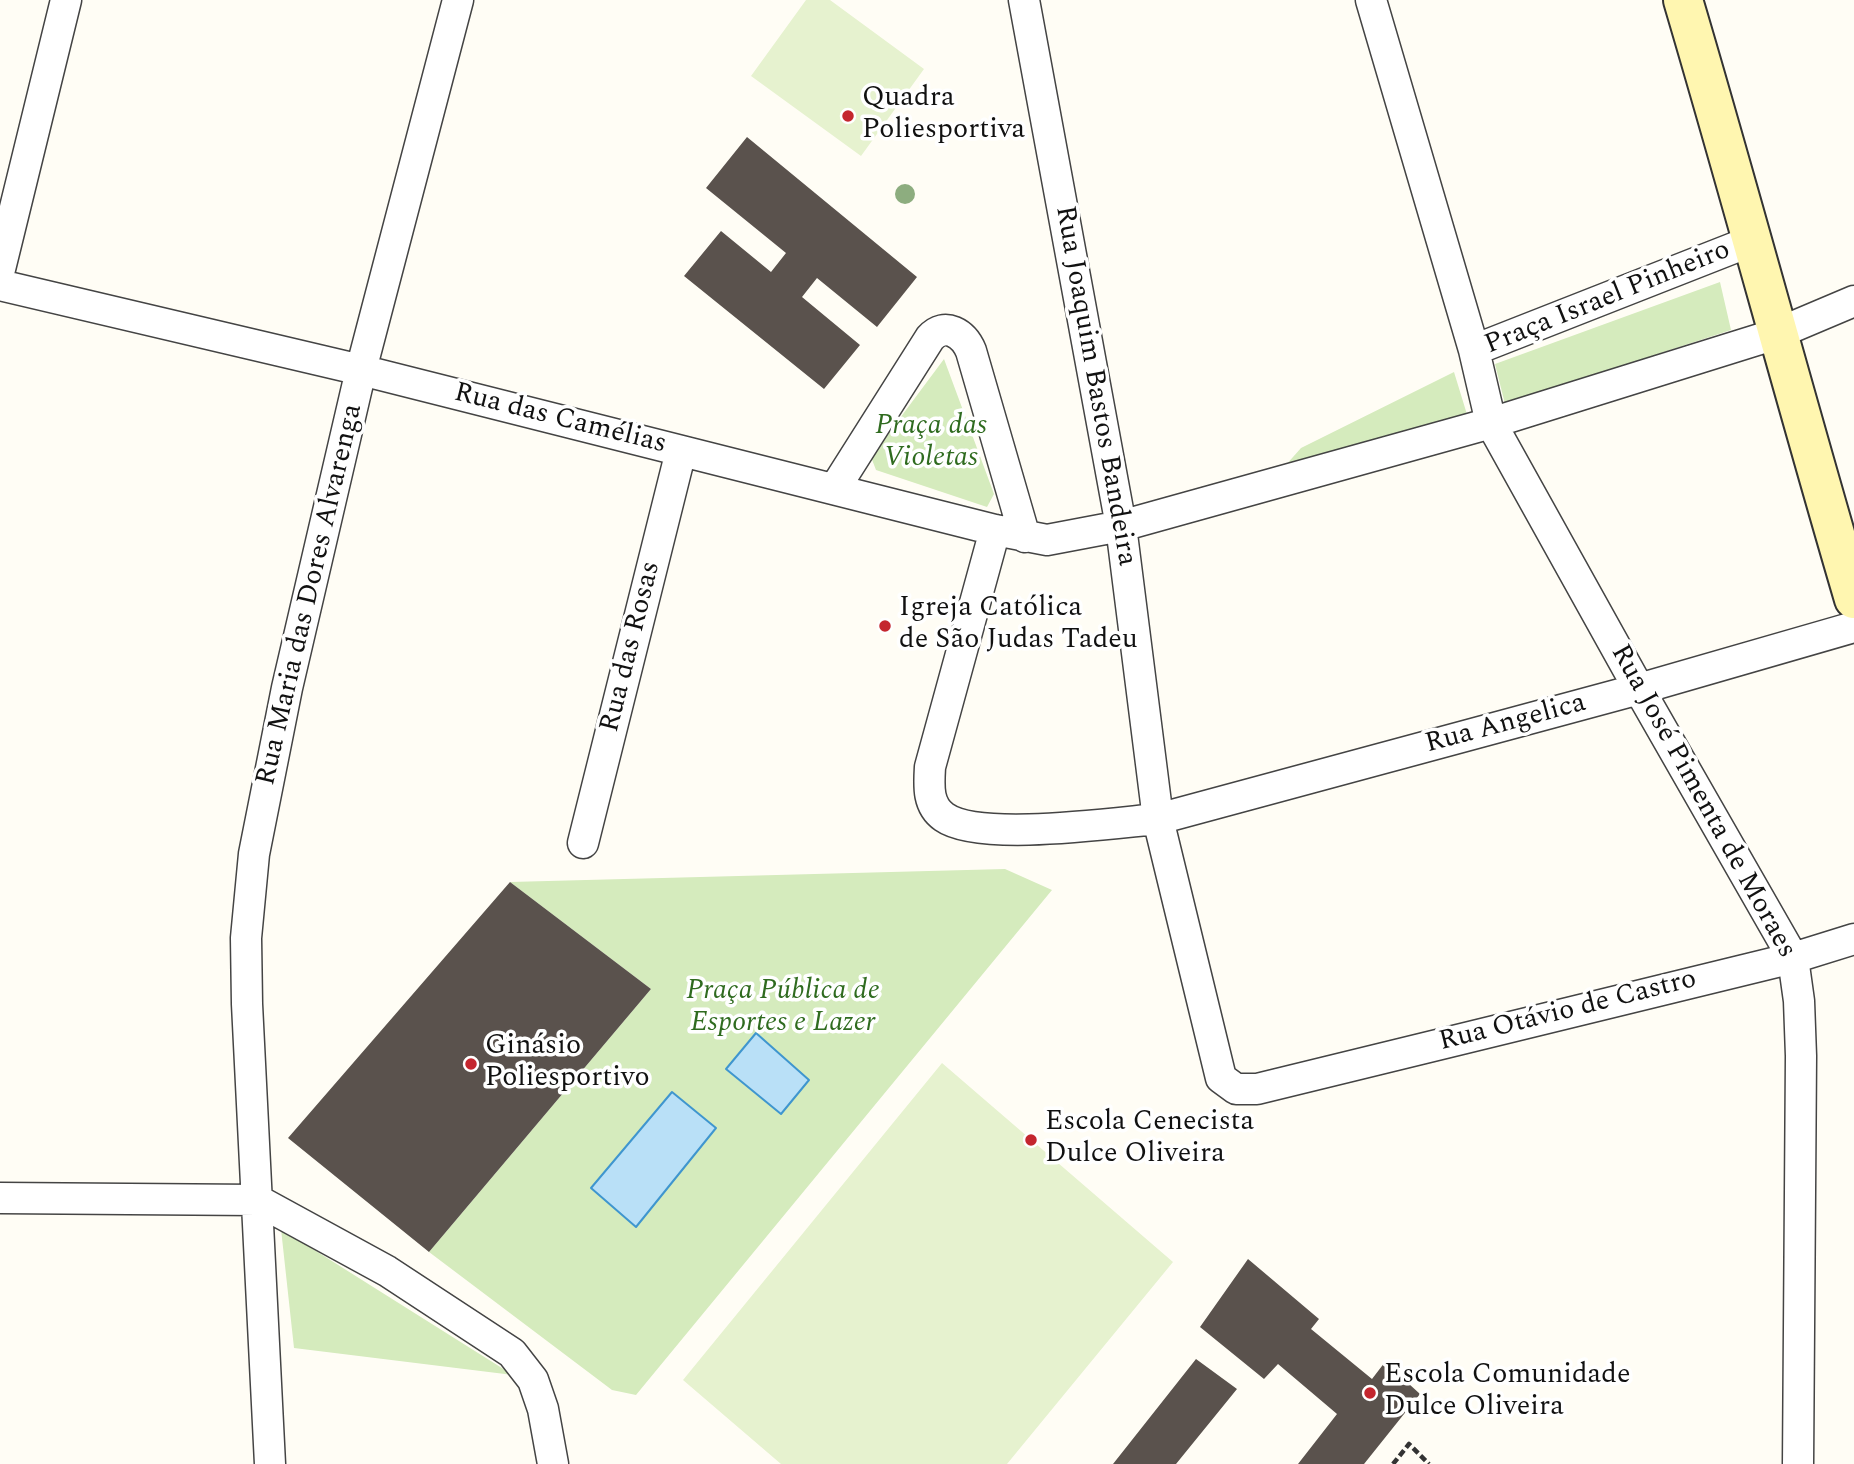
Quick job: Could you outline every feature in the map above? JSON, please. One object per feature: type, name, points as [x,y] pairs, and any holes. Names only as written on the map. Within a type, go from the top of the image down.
[{"type":"street","points":[[0,269],[66,0]]},
{"type":"street","name":"Rua Maria das Dores Alvarenga","points":[[270,1464],[247,978],[246,938],[254,854],[287,688],[361,370],[458,0]]},
{"type":"street","name":"Rua Joaquim Bastos Bandeira","points":[[1024,0],[1121,526],[1158,819],[1221,1078],[1229,1087],[1246,1090],[1282,1080]]},
{"type":"street","points":[[1371,0],[1474,350]]},
{"type":"street","points":[[1683,0],[1754,240]]},
{"type":"street","name":"Praça Israel Pinheiro","points":[[1492,422],[1474,350],[1754,240],[1776,334],[1854,598]]},
{"type":"street","name":"Rua das Camélias","points":[[0,285],[361,370],[1025,537],[1047,540],[1121,526]]},
{"type":"street","points":[[1121,526],[1492,422],[1776,334],[1854,301]]},
{"type":"street","points":[[835,488],[930,338],[940,330],[952,331],[964,339],[971,351],[1025,537]]},
{"type":"street","name":"Rua José Pimenta de Moraes","points":[[1492,422],[1639,689],[1793,958],[1799,1001],[1801,1056],[1798,1464]]},
{"type":"street","name":"Rua das Rosas","points":[[583,843],[681,451]]},
{"type":"street","name":"Rua Angelica","points":[[995,530],[930,767],[929,790],[933,805],[943,816],[957,823],[992,828],[1076,827],[1158,819],[1639,689],[1854,627]]},
{"type":"street","name":"Rua Otávio de Castro","points":[[1282,1080],[1793,958],[1854,939]]},
{"type":"street","points":[[0,1198],[257,1200],[387,1271],[512,1353],[533,1380],[543,1409],[553,1464]]},
{"type":"path","points":[[1393,1464],[1409,1444],[1429,1464]]},
{"type":"green space","name":"Quadra Poliesportiva","points":[[806,0],[830,0],[924,69],[861,156],[751,76]]},
{"type":"green space","points":[[1720,282],[1731,330],[1505,404],[1495,364]]},
{"type":"green space","name":"Praça das Violetas","points":[[944,359],[994,494],[987,507],[876,470],[871,457]]},
{"type":"green space","points":[[1454,372],[1469,421],[1285,466],[1301,448]]},
{"type":"green space","name":"Praça Pública de Esportes e Lazer","points":[[1005,869],[1052,890],[636,1395],[612,1390],[429,1252],[651,989],[510,882]]},
{"type":"green space","points":[[942,1063],[1173,1262],[1007,1464],[781,1464],[683,1380]]},
{"type":"green space","points":[[281,1229],[513,1375],[294,1348]]},
{"type":"water","points":[[756,1033],[809,1080],[781,1114],[726,1069]]},
{"type":"water","points":[[672,1092],[716,1128],[636,1227],[591,1188]]},
{"type":"building","points":[[747,137],[917,277],[877,327],[817,278],[802,297],[860,345],[824,389],[684,276],[721,231],[771,272],[786,253],[706,188]]},
{"type":"building","name":"Ginásio Poliesportivo","points":[[510,882],[651,989],[429,1252],[288,1138]]},
{"type":"building","points":[[1248,1259],[1319,1319],[1311,1329],[1372,1379],[1385,1362],[1420,1394],[1364,1464],[1298,1464],[1337,1414],[1278,1364],[1264,1379],[1200,1327]]},
{"type":"building","points":[[1196,1359],[1237,1389],[1176,1464],[1113,1464]]},
{"type":"place","name":"Quadra Poliesportiva","points":[[848,116]]},
{"type":"place","name":"Igreja Católica de São Judas Tadeu","points":[[885,626]]},
{"type":"place","name":"Ginásio Poliesportivo","points":[[471,1064]]},
{"type":"place","name":"Escola Cenecista Dulce Oliveira","points":[[1031,1140]]},
{"type":"place","name":"Escola Comunidade Dulce Oliveira","points":[[1370,1393]]}]
